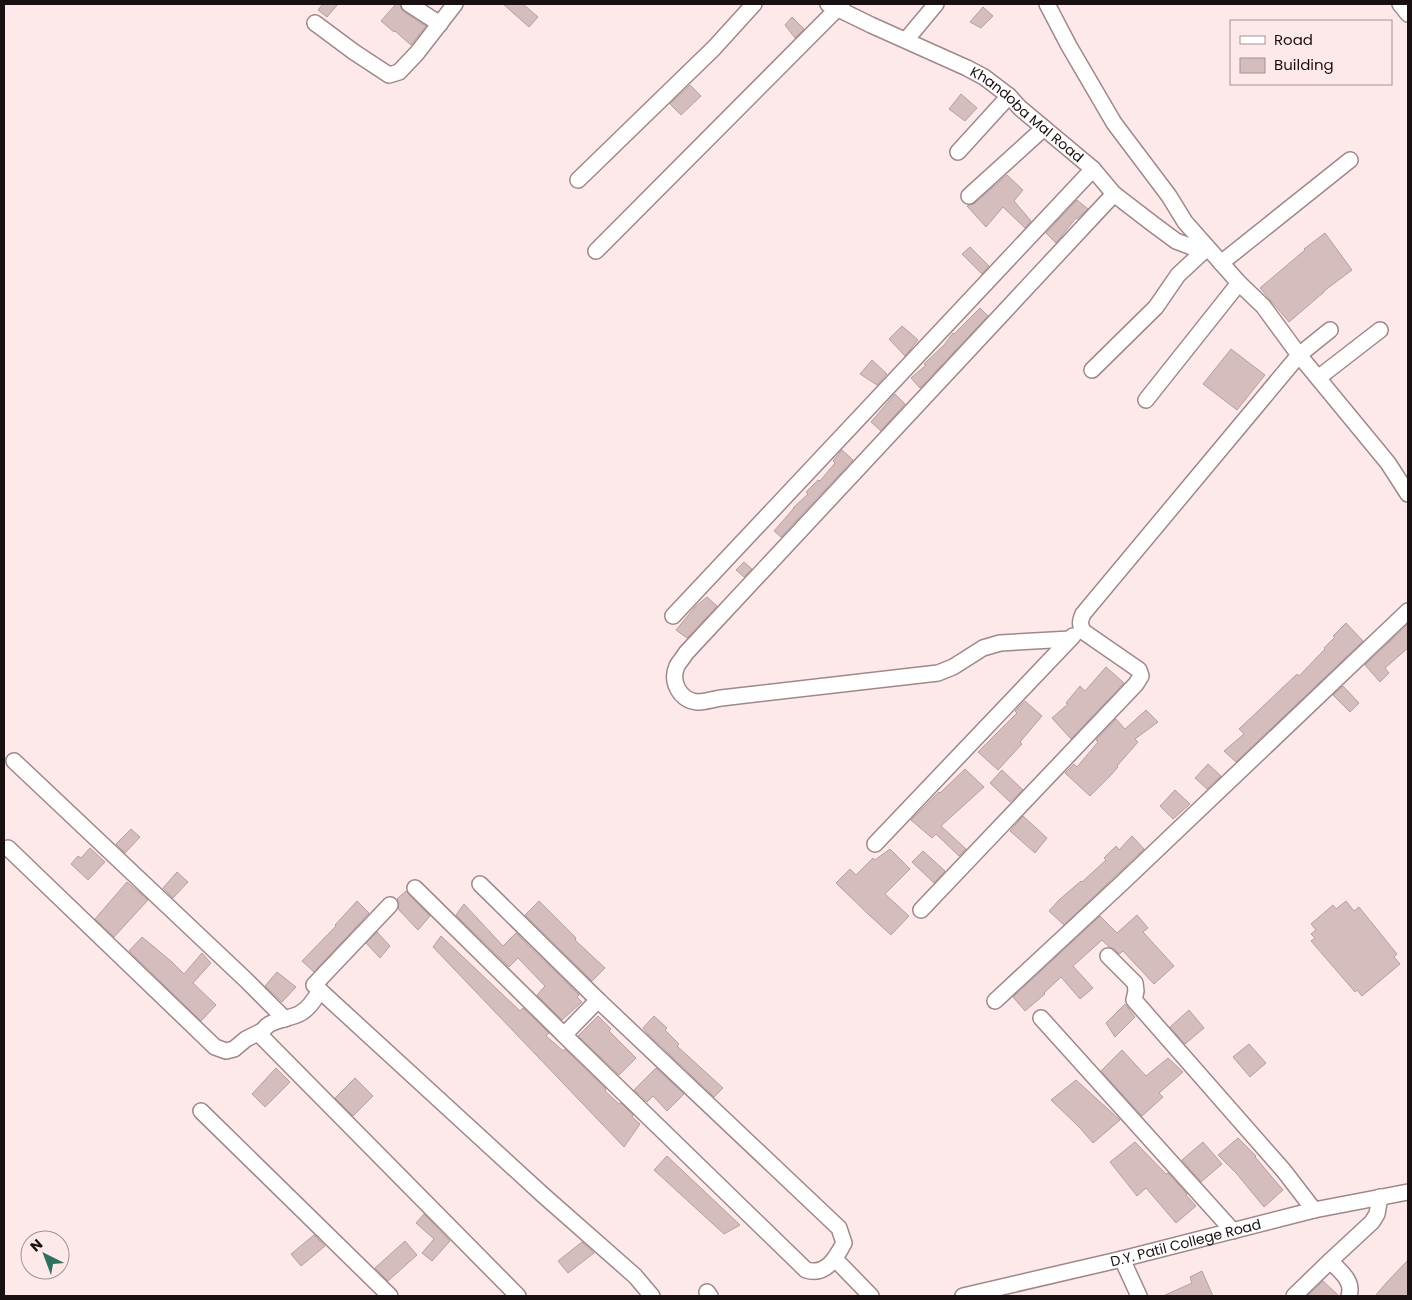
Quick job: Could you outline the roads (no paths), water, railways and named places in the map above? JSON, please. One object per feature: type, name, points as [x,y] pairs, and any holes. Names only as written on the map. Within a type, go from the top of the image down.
[{"type":"street","points":[[409,4],[440,24]]},
{"type":"street","points":[[314,23],[389,74],[399,72],[418,53],[455,4]]},
{"type":"street","points":[[578,180],[714,48],[754,4]]},
{"type":"street","points":[[906,40],[936,4]]},
{"type":"street","points":[[1047,4],[1114,123],[1169,196],[1184,222],[1239,284],[1263,306],[1299,355],[1388,463],[1408,494]]},
{"type":"street","points":[[1400,4],[1408,14]]},
{"type":"street","points":[[596,251],[836,5]]},
{"type":"street","name":"Khandoba Mal Road","points":[[836,5],[984,77],[1010,96],[1020,108],[1093,170],[1114,194],[1176,241],[1197,249],[1207,248]]},
{"type":"street","points":[[958,152],[1010,96]]},
{"type":"street","points":[[969,196],[1044,128]]},
{"type":"street","points":[[1221,263],[1350,160]]},
{"type":"street","points":[[672,616],[1093,170]]},
{"type":"street","points":[[1070,639],[1000,643],[983,648],[953,667],[938,673],[698,702],[688,699],[678,691],[674,678],[677,666],[686,654],[1114,194]]},
{"type":"street","points":[[1092,370],[1156,306],[1178,275],[1207,248]]},
{"type":"street","points":[[1146,400],[1239,284]]},
{"type":"street","points":[[875,844],[1070,639],[1080,627],[1083,614],[1299,355],[1330,330]]},
{"type":"street","points":[[1318,378],[1380,330]]},
{"type":"street","points":[[995,1001],[1408,611]]},
{"type":"street","points":[[921,910],[1136,684],[1141,676],[1139,670],[1084,632],[1080,627]]},
{"type":"street","points":[[14,762],[285,1019]]},
{"type":"street","points":[[8,848],[215,1047],[226,1051],[234,1049],[270,1024],[299,1014],[314,1001],[320,990]]},
{"type":"street","points":[[415,888],[806,1270],[814,1272],[824,1269],[835,1259],[844,1243],[839,1228],[598,1000],[480,884]]},
{"type":"street","points":[[390,905],[314,985],[543,1195],[635,1276],[652,1296]]},
{"type":"street","points":[[1108,956],[1135,983],[1134,1000],[1284,1171],[1314,1210]]},
{"type":"street","points":[[564,1035],[598,1000]]},
{"type":"street","points":[[1041,1018],[1232,1231]]},
{"type":"street","points":[[262,1031],[262,1037],[265,1042],[518,1296]]},
{"type":"street","points":[[201,1111],[390,1296]]},
{"type":"street","name":"D.Y. Patil College Road","points":[[963,1296],[1122,1259],[1314,1210],[1408,1192]]},
{"type":"street","points":[[1294,1296],[1372,1222],[1377,1214],[1380,1197]]},
{"type":"street","points":[[835,1259],[871,1296]]},
{"type":"street","points":[[1122,1259],[1139,1296]]},
{"type":"street","points":[[1330,1261],[1346,1277],[1350,1284],[1351,1289],[1348,1296]]}]
